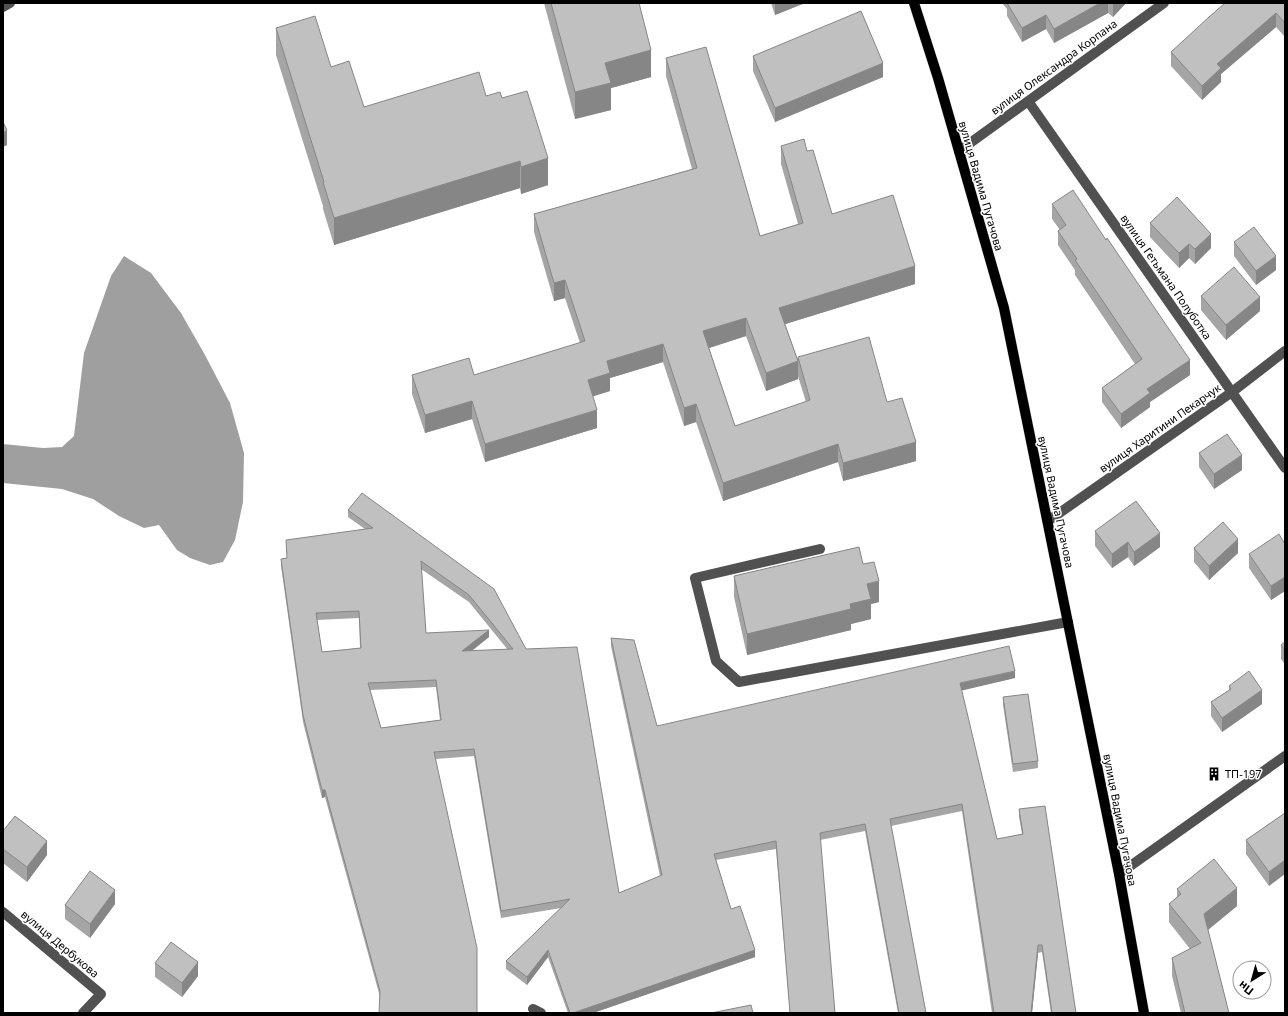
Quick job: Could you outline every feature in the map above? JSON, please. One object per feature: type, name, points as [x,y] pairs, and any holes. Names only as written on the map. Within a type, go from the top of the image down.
[{"type":"main road","name":"вулиця Вадима Пугачова","points":[[914,3],[959,151],[1004,308],[1119,874],[1144,1013]]},
{"type":"street","points":[[3,7],[10,3]]},
{"type":"street","name":"вулиця Олександра Корпана","points":[[959,151],[1164,3]]},
{"type":"street","name":"вулиця Гетьмана Полуботка","points":[[1028,101],[1285,468]]},
{"type":"street","name":"вулиця Харитини Пекарчук","points":[[1048,521],[1232,392],[1285,351]]},
{"type":"street","points":[[820,549],[695,578],[716,661],[739,682],[1068,622]]},
{"type":"street","points":[[1119,874],[1285,756]]},
{"type":"street","name":"вулиця Дербукова","points":[[3,912],[101,994],[83,1013]]},
{"type":"shaded area","points":[[124,256],[151,273],[181,313],[230,403],[244,453],[243,502],[235,540],[223,562],[210,565],[190,558],[177,550],[159,525],[144,528],[119,516],[93,499],[62,489],[3,483],[3,444],[43,448],[62,447],[74,436],[84,353],[111,276]]},
{"type":"building","points":[[551,3],[639,3],[651,50],[605,63],[611,83],[575,92]]},
{"type":"building","points":[[1007,3],[1100,3],[1054,29],[1046,15],[1022,28]]},
{"type":"building","points":[[1225,3],[1285,3],[1285,23],[1276,13],[1217,64],[1221,68],[1202,86],[1171,52]]},
{"type":"building","points":[[861,11],[883,63],[775,108],[753,56]]},
{"type":"building","points":[[315,16],[331,67],[349,61],[364,107],[479,72],[486,96],[500,92],[502,98],[527,91],[548,158],[521,167],[520,161],[334,218],[276,28]]},
{"type":"building","points":[[706,47],[760,236],[803,223],[781,146],[804,139],[807,151],[813,150],[832,214],[893,195],[915,266],[779,308],[798,361],[766,373],[746,318],[703,331],[735,426],[810,400],[798,357],[869,337],[887,402],[902,398],[916,442],[843,463],[838,444],[723,483],[696,404],[684,408],[663,344],[607,361],[610,373],[588,380],[597,410],[485,444],[472,401],[425,415],[412,375],[469,358],[474,375],[585,341],[565,280],[554,283],[534,214],[697,168],[666,58]]},
{"type":"building","points":[[3,122],[7,130],[3,133]]},
{"type":"building","points":[[1073,190],[1190,360],[1147,389],[1150,393],[1121,414],[1102,388],[1142,359],[1075,260],[1077,259],[1058,231],[1066,225],[1052,204]]},
{"type":"building","points":[[1177,197],[1211,234],[1195,249],[1189,244],[1179,253],[1150,223]]},
{"type":"building","points":[[1254,227],[1276,256],[1256,271],[1234,242]]},
{"type":"building","points":[[1234,267],[1260,297],[1226,325],[1201,296]]},
{"type":"building","points":[[1227,434],[1242,455],[1214,474],[1199,453]]},
{"type":"building","points":[[362,493],[494,589],[526,649],[577,647],[619,893],[662,875],[611,638],[634,640],[657,726],[1009,646],[1015,671],[960,683],[997,839],[1023,834],[1019,809],[1045,806],[1076,1013],[1052,1013],[1042,945],[1038,945],[1031,1013],[994,1013],[962,804],[890,819],[926,1013],[899,1013],[865,824],[820,833],[835,1013],[790,1013],[776,841],[714,854],[731,909],[740,906],[755,950],[570,1013],[548,950],[527,977],[506,961],[570,899],[501,911],[474,749],[434,752],[477,948],[477,1013],[379,1013],[380,991],[325,790],[322,790],[303,715],[281,559],[287,558],[286,540],[373,528],[348,510]],"holes":[[[421,561],[469,595],[513,649],[462,651],[489,630],[426,633]],[[359,611],[361,648],[322,652],[316,613]],[[436,680],[441,720],[381,728],[368,683]]]},
{"type":"building","points":[[1136,501],[1160,533],[1134,552],[1128,542],[1112,554],[1095,531]]},
{"type":"building","points":[[1223,522],[1238,539],[1209,566],[1194,548]]},
{"type":"building","points":[[1279,534],[1285,544],[1285,577],[1271,586],[1249,554]]},
{"type":"building","points":[[859,547],[863,564],[874,562],[879,581],[867,584],[871,599],[850,604],[851,609],[747,634],[734,576]]},
{"type":"building","points":[[1285,642],[1285,650],[1281,645]]},
{"type":"building","points":[[1249,671],[1262,690],[1222,718],[1211,702],[1231,689],[1229,686]]},
{"type":"building","points":[[1028,694],[1038,761],[1013,764],[1003,697]]},
{"type":"building","points":[[1285,813],[1285,860],[1269,872],[1246,840]]},
{"type":"building","points":[[15,816],[47,841],[27,867],[3,849],[3,831]]},
{"type":"building","points":[[1214,859],[1237,888],[1204,914],[1229,1013],[1185,1013],[1172,958],[1201,943],[1169,904],[1181,894],[1177,889]]},
{"type":"building","points":[[90,871],[115,890],[90,924],[65,905]]},
{"type":"building","points":[[171,942],[198,962],[182,983],[155,963]]},
{"type":"building","points":[[751,1005],[753,1013],[711,1013]]},
{"type":"place","name":"ТП-197","points":[[1214,774]]}]
